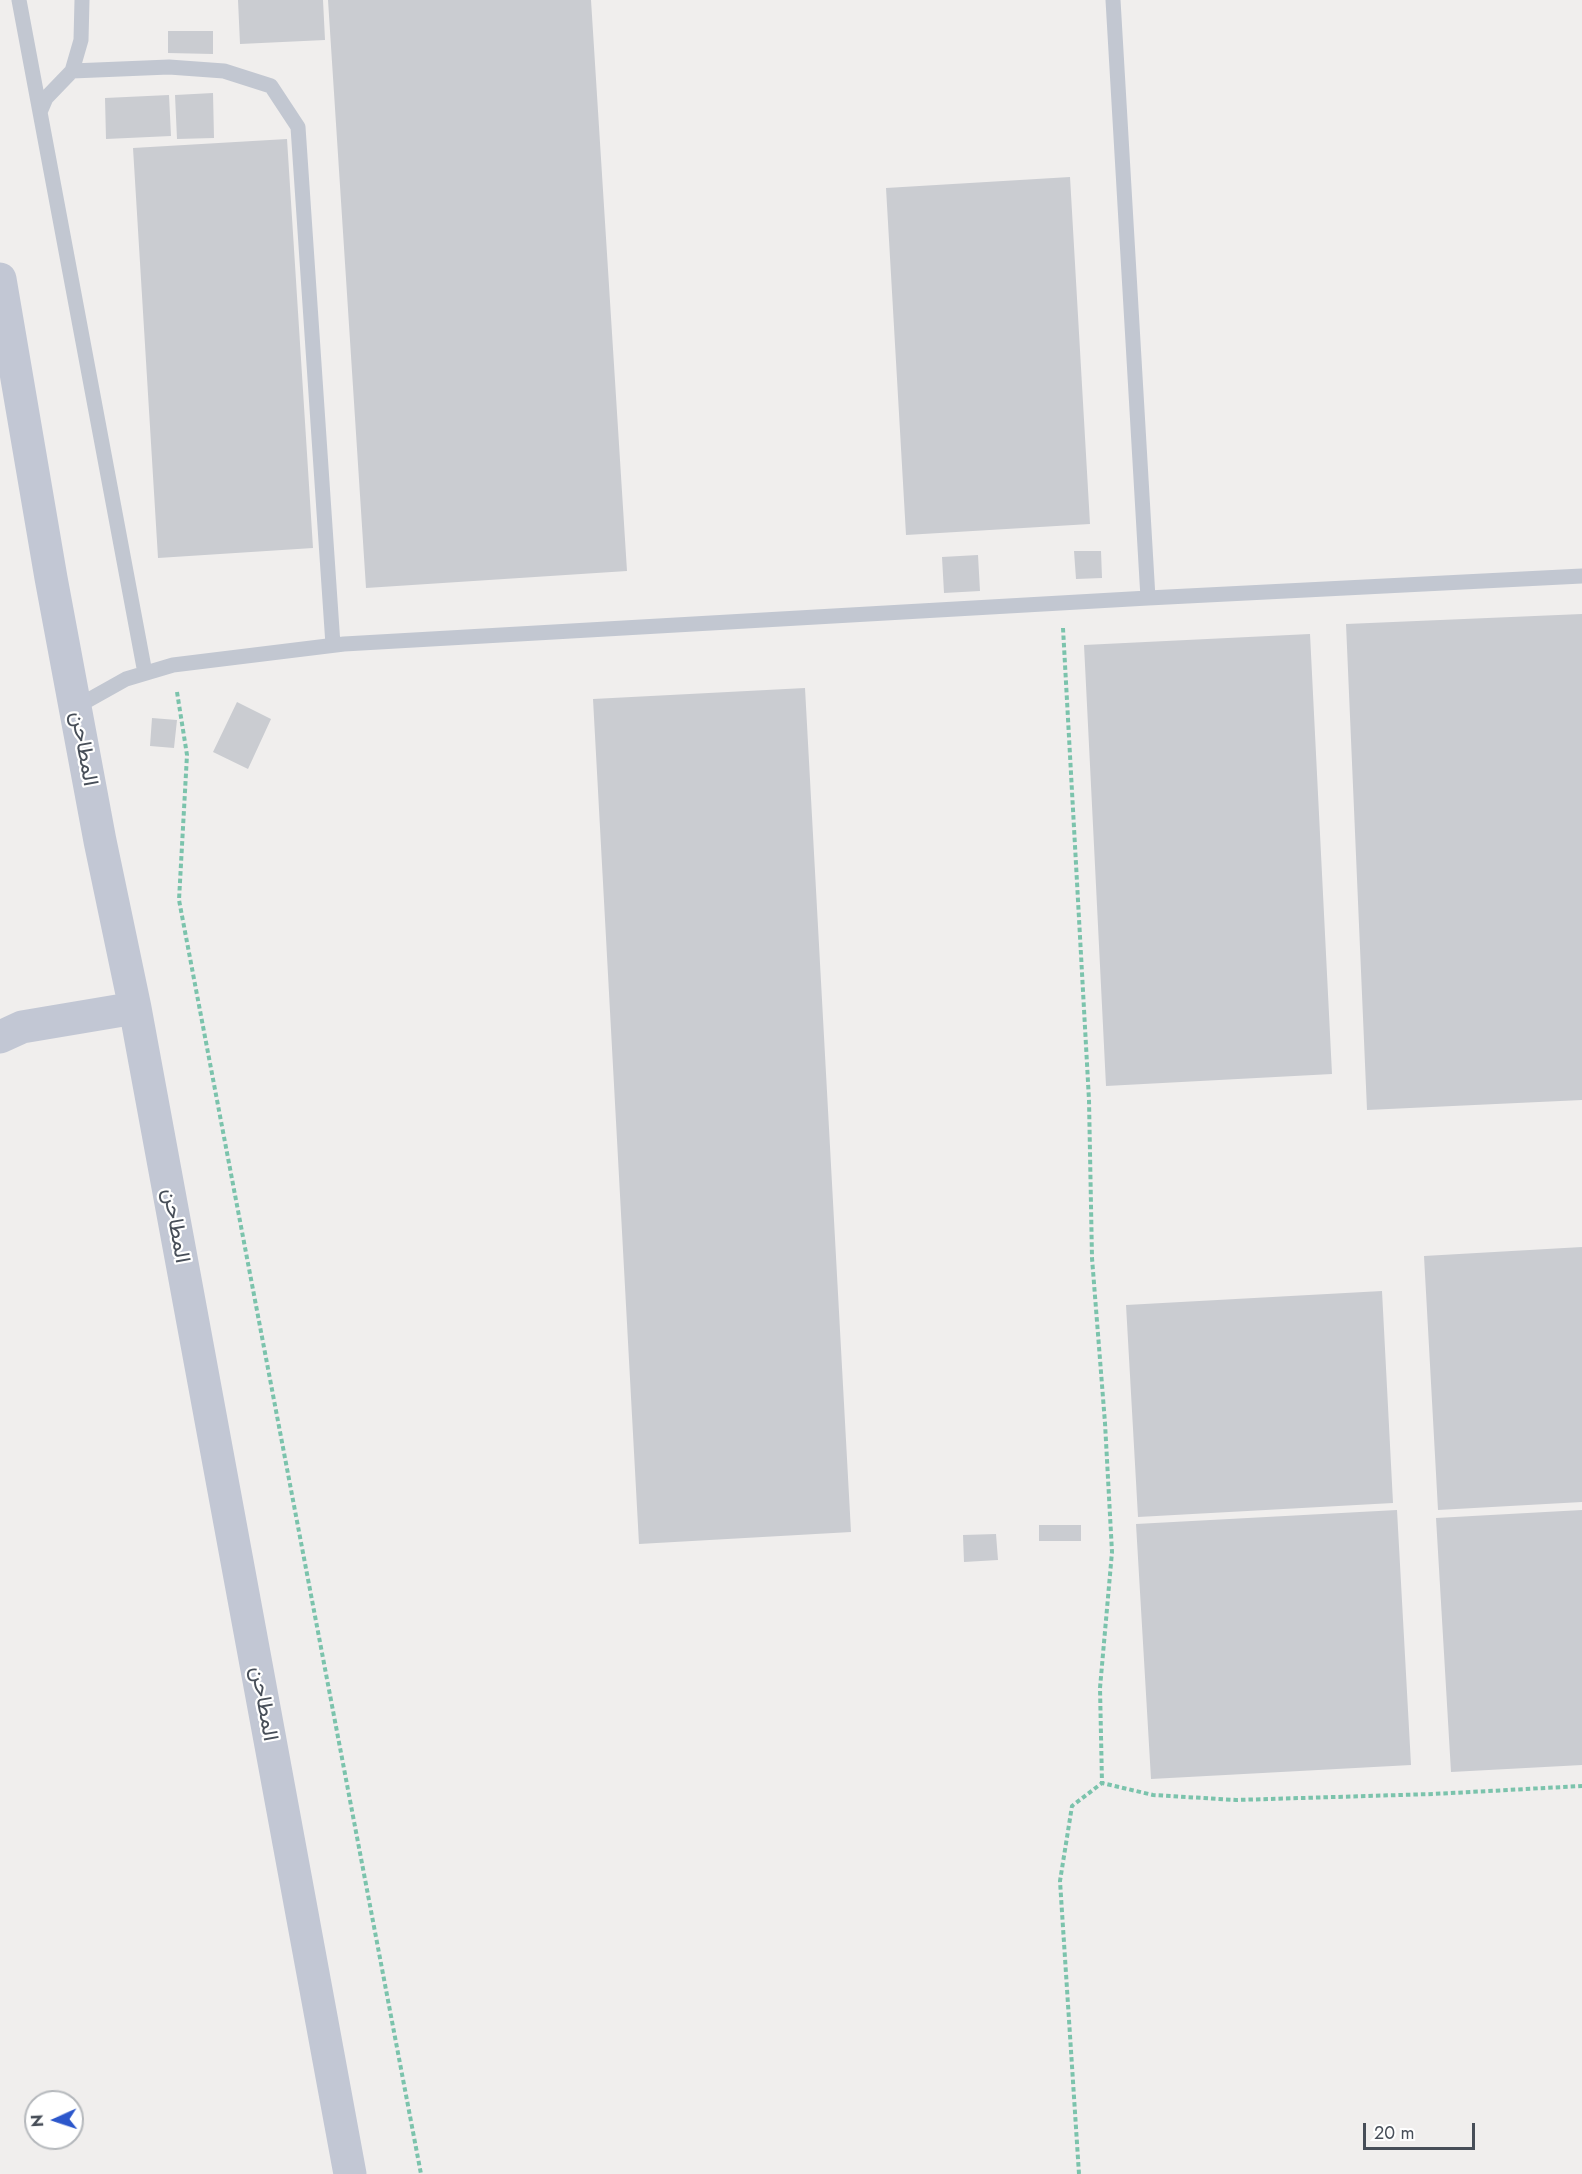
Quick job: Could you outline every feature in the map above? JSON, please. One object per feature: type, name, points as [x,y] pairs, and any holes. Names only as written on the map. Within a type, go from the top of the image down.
[{"type":"main road","name":"المطاحن","points":[[0,279],[51,578],[100,841],[135,1008],[350,2174]]},
{"type":"main road","points":[[0,1037],[22,1027],[135,1008]]},
{"type":"lane","points":[[19,0],[145,673]]},
{"type":"lane","points":[[40,112],[46,98],[72,71],[81,40],[82,0]]},
{"type":"lane","points":[[1113,0],[1148,598]]},
{"type":"lane","points":[[72,71],[169,67],[224,71],[271,86],[298,127],[333,645]]},
{"type":"lane","points":[[76,707],[126,679],[172,665],[333,645],[1148,598],[1582,576]]},
{"type":"path","points":[[1061,603],[1089,1100],[1092,1257],[1112,1552],[1100,1688],[1102,1783]]},
{"type":"path","points":[[172,665],[187,755],[179,900],[421,2174]]},
{"type":"path","points":[[1102,1783],[1153,1796],[1236,1800],[1433,1794],[1582,1786]]},
{"type":"path","points":[[1079,2174],[1060,1881],[1072,1806],[1102,1783]]},
{"type":"building","points":[[238,0],[323,0],[325,40],[240,44]]},
{"type":"building","points":[[328,0],[591,0],[627,571],[366,588]]},
{"type":"building","points":[[168,31],[213,31],[213,54],[168,53]]},
{"type":"building","points":[[213,93],[214,138],[177,139],[175,95]]},
{"type":"building","points":[[169,95],[171,136],[106,139],[105,98]]},
{"type":"building","points":[[287,139],[313,548],[158,558],[133,148]]},
{"type":"building","points":[[1070,177],[1090,524],[906,535],[886,188]]},
{"type":"building","points":[[1074,551],[1101,551],[1102,578],[1076,579]]},
{"type":"building","points":[[978,555],[980,591],[944,593],[942,557]]},
{"type":"building","points":[[1582,614],[1582,1100],[1367,1110],[1346,624]]},
{"type":"building","points":[[1310,634],[1332,1074],[1106,1086],[1084,645]]},
{"type":"building","points":[[805,688],[851,1532],[639,1544],[593,699]]},
{"type":"building","points":[[237,702],[271,719],[248,769],[213,752]]},
{"type":"building","points":[[152,718],[177,720],[174,748],[150,746]]},
{"type":"building","points":[[1582,1247],[1582,1502],[1438,1510],[1424,1256]]},
{"type":"building","points":[[1382,1291],[1393,1503],[1138,1517],[1126,1305]]},
{"type":"building","points":[[1397,1510],[1411,1765],[1151,1779],[1136,1524]]},
{"type":"building","points":[[1582,1510],[1582,1765],[1451,1772],[1436,1518]]},
{"type":"building","points":[[1039,1525],[1081,1525],[1081,1541],[1039,1541]]},
{"type":"building","points":[[996,1534],[998,1560],[964,1562],[963,1535]]}]
